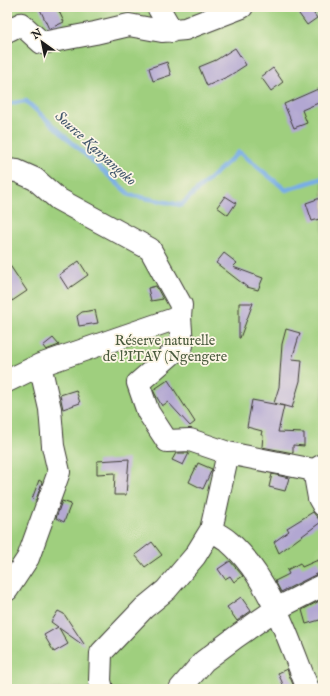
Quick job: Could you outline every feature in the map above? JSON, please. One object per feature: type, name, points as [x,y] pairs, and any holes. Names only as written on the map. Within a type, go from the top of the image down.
[{"type":"street","points":[[158,7],[172,31]]},
{"type":"street","points":[[7,30],[22,24],[42,43],[129,25],[162,31],[172,31],[185,29],[242,7]]},
{"type":"street","points":[[7,170],[17,171],[35,179],[58,199],[150,249],[181,305],[180,317],[182,345],[138,383],[148,412],[167,441],[190,440],[228,453],[319,468],[319,498],[323,505]]},
{"type":"street","points":[[7,381],[40,365],[180,317]]},
{"type":"street","points":[[7,590],[28,558],[59,472],[54,446],[50,409],[40,365]]},
{"type":"street","points":[[102,689],[100,681],[101,653],[144,608],[166,590],[195,556],[211,530],[228,453]]},
{"type":"street","points":[[211,530],[228,541],[246,558],[276,609],[308,689]]},
{"type":"street","points":[[180,689],[204,661],[276,609],[323,585]]},
{"type":"green space","name":"Réserve naturelle de l'ITAV (Ngengere","points":[[7,7],[323,7],[323,689],[7,689]]},
{"type":"building","points":[[39,7],[57,7],[64,22],[49,29]]},
{"type":"building","points":[[294,7],[309,7],[317,18],[307,25]]},
{"type":"building","points":[[235,48],[246,65],[229,76],[207,86],[199,67],[216,60]]},
{"type":"building","points":[[167,62],[171,75],[153,81],[149,68]]},
{"type":"building","points":[[273,68],[283,82],[271,91],[261,77]]},
{"type":"building","points":[[318,89],[323,101],[302,110],[307,123],[294,128],[284,104]]},
{"type":"building","points":[[225,196],[236,203],[228,215],[217,207]]},
{"type":"building","points":[[323,197],[323,218],[312,221],[306,203]]},
{"type":"building","points":[[224,253],[237,263],[233,267],[263,278],[258,290],[247,287],[216,263]]},
{"type":"building","points":[[7,261],[27,291],[12,301],[7,290]]},
{"type":"building","points":[[79,261],[88,275],[68,289],[59,275]]},
{"type":"building","points":[[156,286],[163,299],[151,301],[148,288]]},
{"type":"building","points":[[239,303],[253,303],[240,338],[239,338]]},
{"type":"building","points":[[95,310],[98,323],[79,326],[77,316],[82,312]]},
{"type":"building","points":[[286,329],[300,333],[292,359],[302,360],[300,381],[292,408],[274,403],[279,387],[282,344]]},
{"type":"building","points":[[53,338],[59,345],[46,350],[43,346]]},
{"type":"building","points":[[168,380],[195,422],[190,426],[168,402],[162,406],[153,390]]},
{"type":"building","points":[[76,390],[80,403],[63,409],[60,395]]},
{"type":"building","points":[[252,400],[284,406],[278,432],[304,433],[304,446],[293,445],[293,453],[262,447],[262,431],[247,427]]},
{"type":"building","points":[[176,453],[189,453],[183,465],[172,460]]},
{"type":"building","points":[[129,459],[126,495],[114,495],[115,473],[97,474],[97,461]]},
{"type":"building","points":[[198,463],[212,469],[203,489],[189,482]]},
{"type":"building","points":[[272,474],[289,478],[285,491],[269,487]]},
{"type":"building","points":[[39,480],[42,482],[36,500],[32,499]]},
{"type":"building","points":[[62,501],[71,504],[64,522],[56,518]]},
{"type":"building","points":[[313,512],[321,522],[279,553],[274,542],[289,531],[287,528]]},
{"type":"building","points":[[152,542],[162,555],[145,567],[135,555]]},
{"type":"building","points":[[318,560],[323,573],[317,574],[281,592],[275,581],[289,574],[287,570],[300,563],[302,567]]},
{"type":"building","points":[[230,561],[243,576],[234,582],[230,576],[225,579],[218,569]]},
{"type":"building","points":[[241,597],[251,611],[237,621],[227,607]]},
{"type":"building","points":[[323,599],[323,619],[306,624],[302,610]]},
{"type":"building","points":[[58,611],[64,614],[84,644],[83,645],[59,628],[68,644],[54,652],[44,635],[58,627],[51,622]]},
{"type":"building","points":[[287,669],[295,689],[285,689],[278,673]]},
{"type":"waterway","name":"Source Kanyangoko","points":[[7,104],[26,101],[130,195],[181,205],[239,152],[286,190],[323,178]]}]
